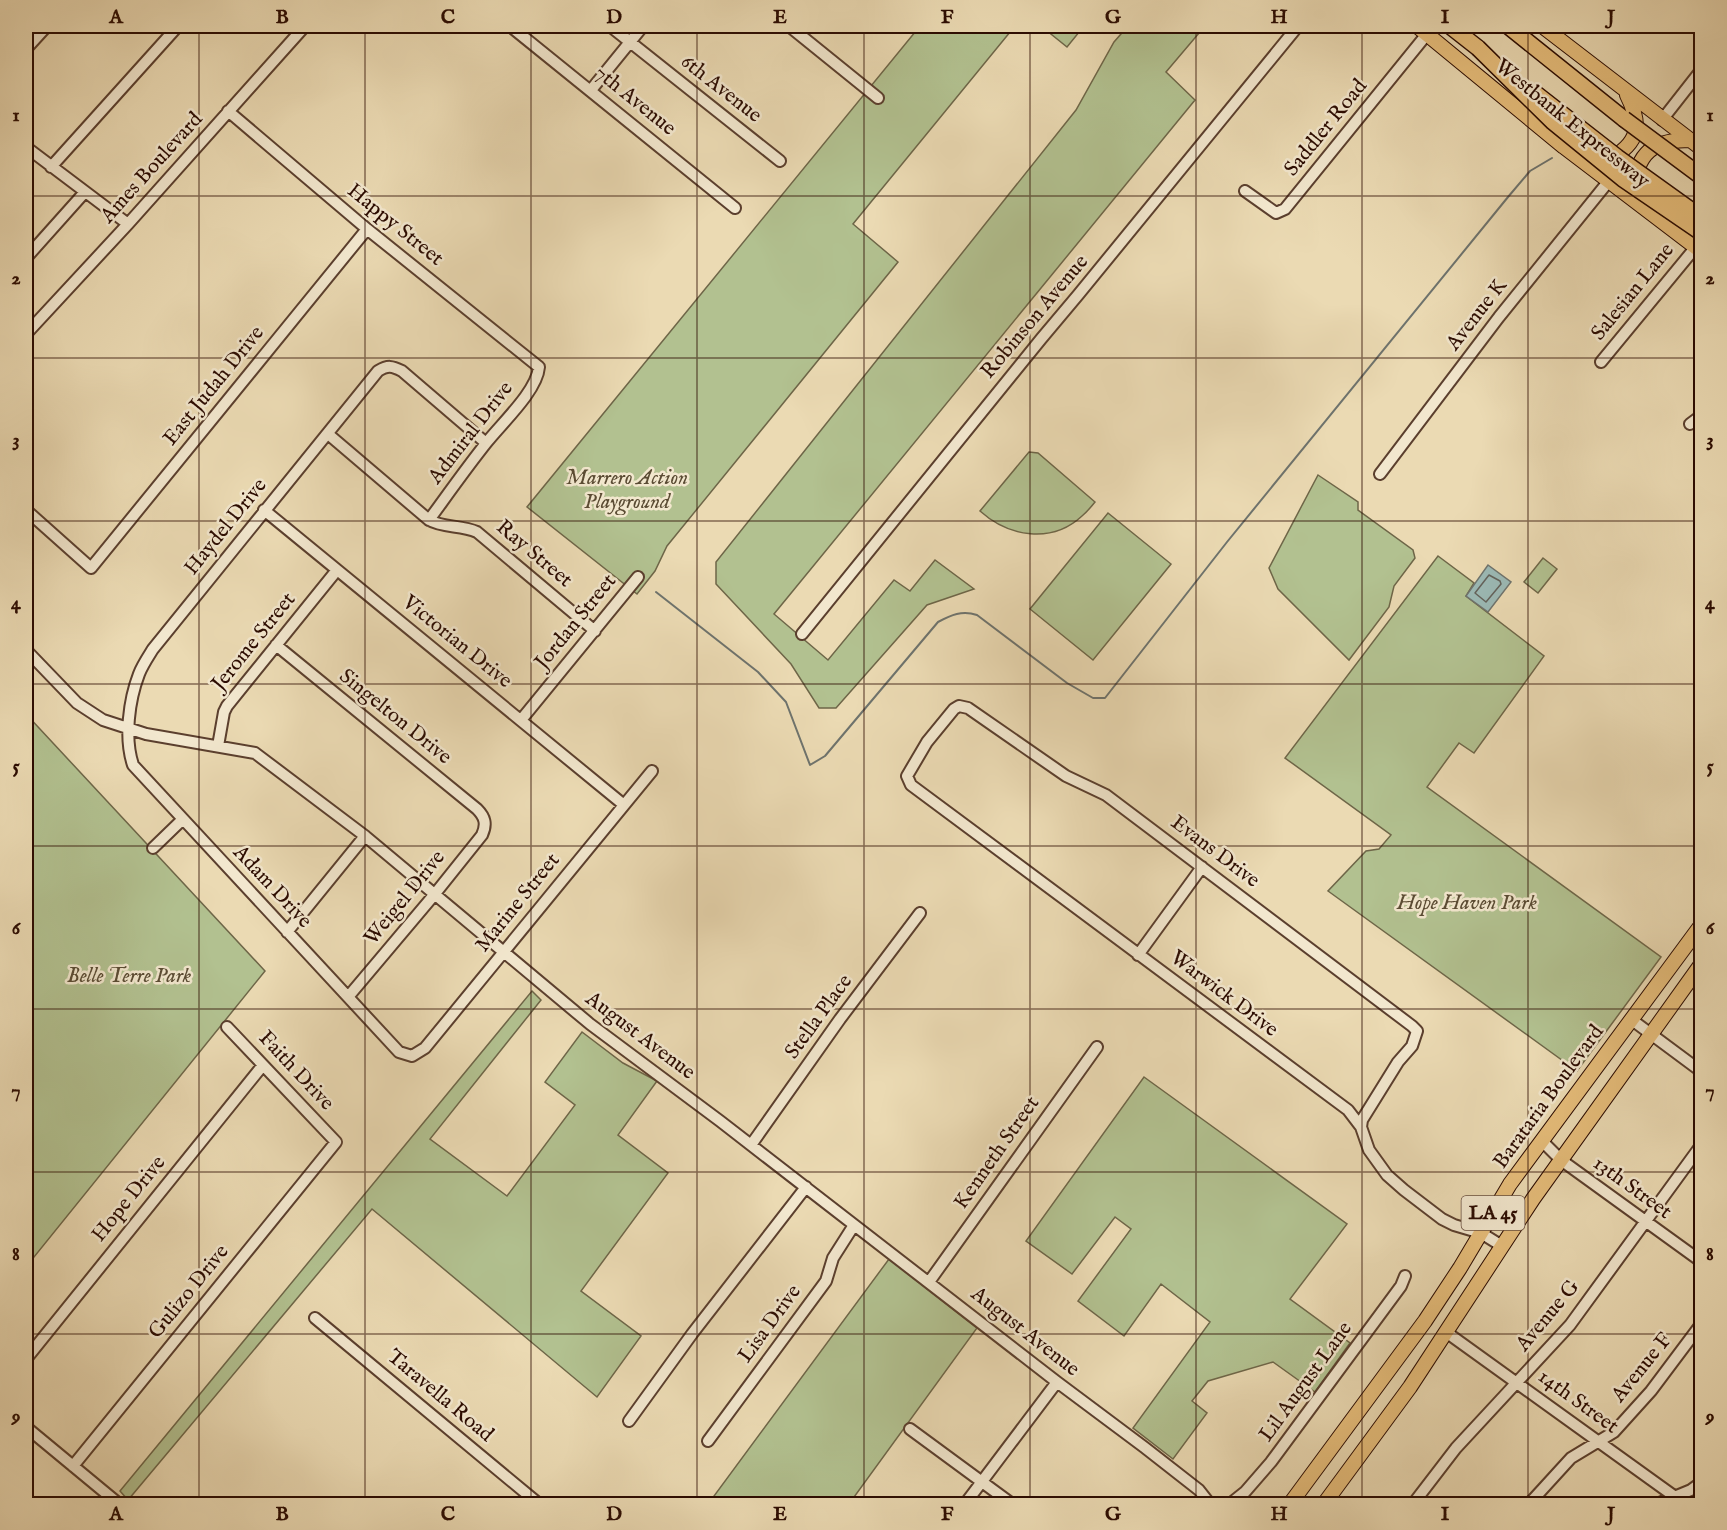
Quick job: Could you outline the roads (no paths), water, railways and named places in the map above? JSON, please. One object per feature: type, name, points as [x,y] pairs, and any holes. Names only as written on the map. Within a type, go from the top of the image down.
[{"type":"highway","name":"Westbank Expressway","points":[[1450,26],[1617,157],[1701,218]]},
{"type":"highway","name":"Westbank Expressway","points":[[1508,26],[1701,177]]},
{"type":"highway","points":[[1478,48],[1553,122],[1623,179],[1701,233]]},
{"type":"highway","points":[[1649,138],[1669,146],[1701,167]]},
{"type":"main road","points":[[1542,26],[1696,145]]},
{"type":"main road","name":"Westbank Expressway","points":[[1422,30],[1608,182],[1698,250]]},
{"type":"main road","points":[[1586,164],[1617,155],[1625,149],[1636,134],[1637,118],[1626,92]]},
{"type":"main road","points":[[1650,214],[1637,191],[1635,181],[1637,169],[1646,155],[1662,142],[1696,145]]},
{"type":"main road","name":"Barataria Boulevard","points":[[1290,1504],[1425,1321],[1510,1184],[1701,924]]},
{"type":"main road","name":"LA 45","points":[[1324,1504],[1410,1387],[1561,1160],[1701,963]]},
{"type":"street","points":[[26,50],[47,26]]},
{"type":"street","points":[[51,166],[178,26]]},
{"type":"street","name":"Ames Boulevard","points":[[26,334],[305,26]]},
{"type":"street","name":"7th Avenue","points":[[510,26],[735,208]]},
{"type":"street","name":"6th Avenue","points":[[610,26],[780,161]]},
{"type":"street","points":[[591,90],[643,26]]},
{"type":"street","points":[[789,26],[878,98]]},
{"type":"street","name":"Robinson Avenue","points":[[802,634],[1298,26]]},
{"type":"street","name":"Saddler Road","points":[[1245,191],[1276,213],[1285,209],[1422,30]]},
{"type":"street","points":[[1662,120],[1701,69]]},
{"type":"street","name":"Happy Street","points":[[228,111],[367,229],[539,367]]},
{"type":"street","points":[[26,147],[128,224]]},
{"type":"street","name":"Avenue K","points":[[1380,474],[1499,317],[1608,182]]},
{"type":"street","points":[[26,258],[85,192]]},
{"type":"street","name":"East Judah Drive","points":[[26,510],[91,568],[367,229]]},
{"type":"street","name":"Salesian Lane","points":[[1601,362],[1698,250]]},
{"type":"street","name":"Haydel Drive","points":[[128,729],[139,674],[153,649],[372,377],[385,367],[392,366],[402,371],[486,443]]},
{"type":"street","name":"Admiral Drive","points":[[429,520],[533,383],[538,376],[539,367]]},
{"type":"street","points":[[1690,424],[1701,415]]},
{"type":"street","name":"Ray Street","points":[[328,434],[429,520],[436,524],[467,527],[477,531],[595,631]]},
{"type":"street","name":"Victorian Drive","points":[[264,510],[624,805]]},
{"type":"street","name":"Jerome Street","points":[[218,746],[227,706],[337,570]]},
{"type":"street","name":"Jordan Street","points":[[521,720],[638,577]]},
{"type":"street","name":"Singelton Drive","points":[[276,645],[477,809],[485,821]]},
{"type":"street","name":"August Avenue","points":[[26,650],[77,703],[103,720],[146,734],[255,753],[365,836],[434,896],[504,951],[590,1024],[806,1187],[1199,1490],[1210,1504]]},
{"type":"street","name":"Evans Drive","points":[[907,780],[907,776],[927,742],[954,709],[959,706],[968,708],[1066,776],[1106,795],[1412,1026],[1417,1031],[1412,1046],[1398,1062],[1362,1120],[1361,1126]]},
{"type":"street","name":"Adam Drive","points":[[128,729],[128,750],[133,765],[399,1052],[412,1056]]},
{"type":"street","name":"Marine Street","points":[[412,1056],[425,1048],[652,771]]},
{"type":"street","name":"Warwick Drive","points":[[907,780],[1348,1110],[1361,1126],[1369,1150],[1388,1175],[1404,1190],[1442,1219],[1481,1233],[1502,1246]]},
{"type":"street","points":[[153,848],[183,819]]},
{"type":"street","name":"Weigel Drive","points":[[348,997],[434,896],[482,835],[485,821]]},
{"type":"street","points":[[287,932],[365,836]]},
{"type":"street","points":[[1138,955],[1202,867]]},
{"type":"street","name":"Stella Place","points":[[751,1145],[840,1019],[920,914]]},
{"type":"street","points":[[1632,1020],[1701,1072]]},
{"type":"street","name":"Faith Drive","points":[[227,1027],[336,1142]]},
{"type":"street","name":"Kenneth Street","points":[[929,1282],[1097,1047]]},
{"type":"street","name":"Hope Drive","points":[[26,1359],[263,1065]]},
{"type":"street","name":"13th Street","points":[[1542,1141],[1561,1160],[1701,1262]]},
{"type":"street","name":"Gulizo Drive","points":[[73,1466],[336,1142]]},
{"type":"street","name":"Avenue G","points":[[1413,1504],[1456,1448],[1570,1325],[1701,1143]]},
{"type":"street","points":[[629,1421],[692,1334],[806,1187]]},
{"type":"street","name":"Lisa Drive","points":[[708,1441],[826,1281],[833,1258],[854,1226]]},
{"type":"street","name":"Lil August Lane","points":[[1230,1504],[1245,1492],[1271,1462],[1401,1286],[1405,1276]]},
{"type":"street","name":"Taravella Road","points":[[315,1318],[539,1504]]},
{"type":"street","name":"Avenue F","points":[[1529,1504],[1571,1458],[1614,1432],[1651,1391],[1701,1323]]},
{"type":"street","name":"14th Street","points":[[1446,1332],[1685,1504]]},
{"type":"street","points":[[965,1504],[1057,1382]]},
{"type":"street","points":[[26,1427],[119,1504]]},
{"type":"street","points":[[910,1429],[1012,1504]]},
{"type":"street","points":[[1657,1504],[1691,1490],[1701,1482]]},
{"type":"water","points":[[1488,565],[1511,582],[1488,612],[1466,596]]},
{"type":"waterway","points":[[656,592],[758,672],[786,702],[810,765],[825,756],[938,622],[957,614],[977,615],[1067,683],[1093,698],[1105,698],[1227,542],[1508,197],[1530,171],[1552,158]]},
{"type":"park label","name":"Marrero Action Playground","points":[[627,490]]},
{"type":"park label","name":"Hope Haven Park","points":[[1467,903]]},
{"type":"park label","name":"Belle Terre Park","points":[[129,976]]}]
